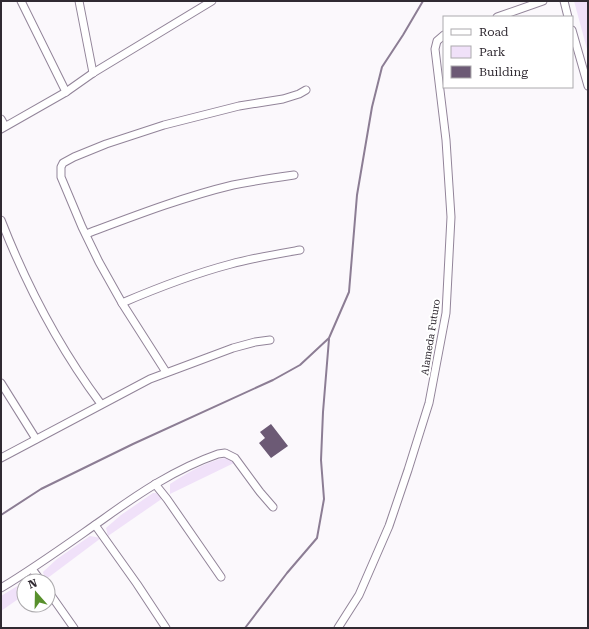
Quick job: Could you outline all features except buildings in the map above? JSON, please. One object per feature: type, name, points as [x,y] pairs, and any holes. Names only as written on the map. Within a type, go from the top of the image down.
[{"type":"street","points":[[21,1],[66,92]]},
{"type":"street","points":[[78,1],[94,73]]},
{"type":"street","points":[[1,119],[3,127],[66,92],[94,73],[212,1]]},
{"type":"street","points":[[500,16],[543,1]]},
{"type":"street","points":[[564,1],[568,16]]},
{"type":"street","points":[[573,34],[588,86]]},
{"type":"street","name":"Alameda Futuro","points":[[338,628],[359,595],[389,526],[429,403],[446,313],[451,218],[446,140],[435,50],[436,41],[443,36]]},
{"type":"street","points":[[166,372],[122,303],[86,234],[61,177],[61,167],[67,160],[106,144],[164,125],[239,106],[283,99],[306,90]]},
{"type":"street","points":[[86,234],[165,205],[200,194],[233,186],[294,175]]},
{"type":"street","points":[[1,220],[18,260],[58,338],[101,404]]},
{"type":"street","points":[[122,303],[203,272],[231,264],[300,250]]},
{"type":"street","points":[[1,458],[150,379],[233,348],[255,342],[270,340]]},
{"type":"street","points":[[1,383],[36,439]]},
{"type":"street","points":[[1,588],[32,569],[155,484],[210,457],[225,453],[235,458],[273,507]]},
{"type":"street","points":[[155,484],[168,499],[221,577]]},
{"type":"street","points":[[95,525],[166,628]]},
{"type":"street","points":[[32,569],[35,573]]},
{"type":"street","points":[[56,602],[74,628]]},
{"type":"green space","points":[[574,1],[588,1],[588,53]]},
{"type":"green space","points":[[228,458],[234,463],[170,494],[170,484],[189,472]]},
{"type":"green space","points":[[153,493],[156,493],[163,498],[108,536],[106,528],[121,515]]},
{"type":"green space","points":[[90,536],[101,538],[54,573],[43,573],[57,559]]},
{"type":"green space","points":[[16,587],[16,601],[1,611],[1,596]]},
{"type":"waterway","points":[[1,515],[41,489],[133,444],[273,380],[300,365],[329,338],[349,292],[357,195],[372,107],[382,67],[423,1]]},
{"type":"waterway","points":[[245,628],[287,573],[317,538],[324,499],[321,460],[329,339]]}]
